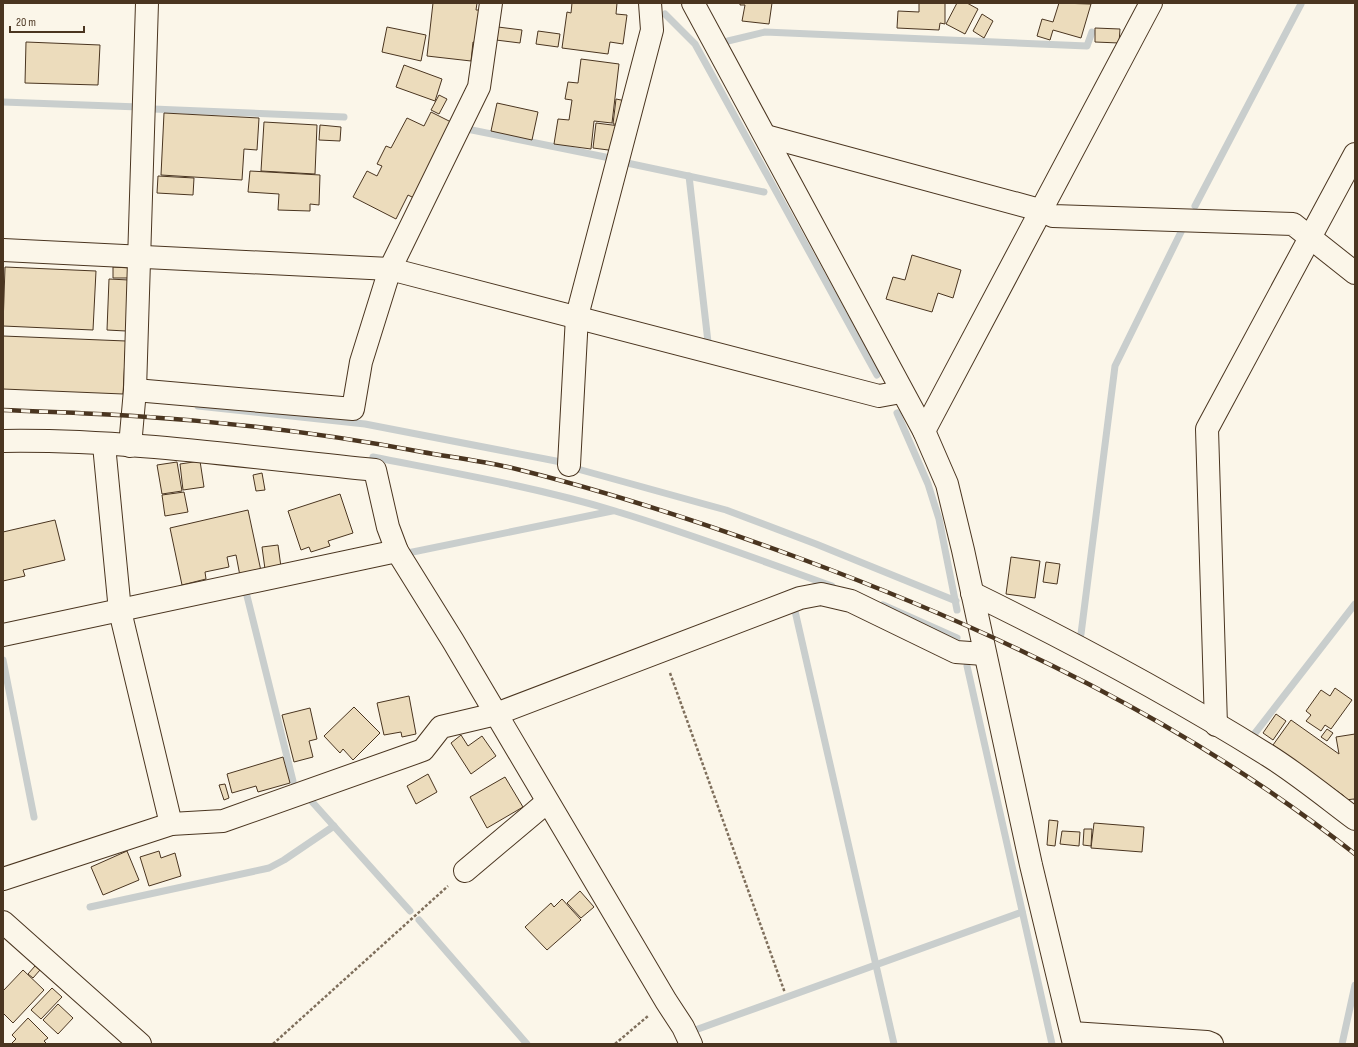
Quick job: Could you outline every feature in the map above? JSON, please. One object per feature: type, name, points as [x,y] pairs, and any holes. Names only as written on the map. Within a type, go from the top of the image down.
[{"type":"street","points":[[130,446],[135,390],[147,3]]},
{"type":"street","points":[[135,390],[353,410],[361,362],[390,269],[479,87],[491,3]]},
{"type":"street","points":[[569,465],[577,316],[652,30],[650,3]]},
{"type":"street","points":[[693,3],[766,136],[901,392],[924,431],[947,484],[1031,865],[1073,1038],[1206,1042],[1212,1044]]},
{"type":"street","points":[[924,431],[1151,3]]},
{"type":"street","points":[[766,136],[1040,210],[1053,216],[1293,224],[1355,273]]},
{"type":"street","points":[[1216,725],[1207,429],[1355,154]]},
{"type":"street","points":[[3,250],[390,269],[577,316],[879,396],[901,392]]},
{"type":"street","points":[[3,441],[42,441],[130,446],[375,470],[388,527],[397,551],[683,1027],[691,1044]]},
{"type":"street","points":[[104,445],[120,611],[171,824]]},
{"type":"street","points":[[3,635],[397,551]]},
{"type":"street","points":[[972,593],[1063,638],[1216,725],[1270,757],[1355,819]]},
{"type":"street","points":[[3,879],[171,824],[223,821],[423,750],[441,727],[496,714],[800,598],[821,594],[851,601],[956,652],[984,654]]},
{"type":"street","points":[[465,871],[547,802]]},
{"type":"street","points":[[3,922],[140,1044]]},
{"type":"path","points":[[663,651],[785,993]]},
{"type":"path","points":[[273,1044],[465,871]]},
{"type":"path","points":[[615,1044],[666,1001]]},
{"type":"building","points":[[433,3],[477,3],[476,10],[482,10],[478,43],[473,42],[471,61],[427,56]]},
{"type":"building","points":[[572,3],[617,3],[616,14],[627,15],[623,44],[610,42],[608,54],[562,48],[567,12],[571,13]]},
{"type":"building","points":[[740,3],[772,3],[769,24],[742,21],[745,5],[740,5]]},
{"type":"building","points":[[919,3],[945,3],[945,24],[940,23],[939,30],[897,28],[898,11],[919,12]]},
{"type":"building","points":[[957,3],[967,3],[978,9],[965,34],[946,24]]},
{"type":"building","points":[[1059,3],[1091,4],[1081,38],[1053,30],[1050,40],[1037,36],[1042,19],[1053,22]]},
{"type":"building","points":[[982,14],[993,21],[984,38],[973,31]]},
{"type":"building","points":[[387,27],[426,35],[421,61],[382,52]]},
{"type":"building","points":[[498,27],[522,30],[520,43],[496,40]]},
{"type":"building","points":[[1095,28],[1120,29],[1119,43],[1095,42]]},
{"type":"building","points":[[538,31],[560,34],[558,47],[536,44]]},
{"type":"building","points":[[26,42],[100,45],[98,85],[25,83]]},
{"type":"building","points":[[581,59],[619,64],[612,123],[594,121],[591,149],[554,144],[558,119],[569,120],[572,100],[565,99],[568,82],[578,83]]},
{"type":"building","points":[[404,65],[442,79],[435,101],[396,87]]},
{"type":"building","points":[[439,95],[447,99],[439,114],[431,110]]},
{"type":"building","points":[[616,99],[626,101],[624,125],[613,124]]},
{"type":"building","points":[[497,103],[538,112],[532,140],[491,131]]},
{"type":"building","points":[[431,112],[453,123],[414,198],[408,195],[396,219],[353,197],[367,171],[377,176],[382,166],[377,164],[386,146],[391,148],[407,118],[424,126]]},
{"type":"building","points":[[164,113],[259,118],[257,150],[244,149],[242,180],[161,175]]},
{"type":"building","points":[[264,122],[317,125],[315,174],[261,171]]},
{"type":"building","points":[[596,123],[620,126],[616,151],[593,148]]},
{"type":"building","points":[[320,125],[341,127],[340,141],[319,140]]},
{"type":"building","points":[[250,171],[320,175],[319,205],[310,204],[310,211],[278,210],[279,194],[248,192]]},
{"type":"building","points":[[158,176],[194,178],[193,195],[157,193]]},
{"type":"building","points":[[912,255],[961,270],[953,298],[938,293],[932,312],[886,299],[893,277],[905,280]]},
{"type":"building","points":[[5,267],[96,271],[93,330],[3,326]]},
{"type":"building","points":[[113,267],[130,268],[129,278],[113,278]]},
{"type":"building","points":[[109,279],[129,280],[126,331],[107,330]]},
{"type":"building","points":[[3,336],[126,341],[123,394],[3,389]]},
{"type":"building","points":[[200,461],[204,487],[183,490],[180,464]]},
{"type":"building","points":[[177,462],[182,491],[162,494],[157,465]]},
{"type":"building","points":[[262,473],[265,490],[256,491],[253,475]]},
{"type":"building","points":[[184,492],[188,512],[165,516],[162,495]]},
{"type":"building","points":[[340,494],[353,533],[328,541],[330,546],[311,552],[309,547],[301,550],[288,511]]},
{"type":"building","points":[[248,510],[261,571],[240,576],[236,555],[227,557],[229,567],[205,572],[206,579],[182,585],[170,528]]},
{"type":"building","points":[[55,520],[65,560],[23,570],[25,576],[3,581],[3,532]]},
{"type":"building","points":[[278,545],[281,567],[265,569],[262,547]]},
{"type":"building","points":[[1011,557],[1040,561],[1035,598],[1006,594]]},
{"type":"building","points":[[1046,562],[1060,564],[1057,584],[1043,582]]},
{"type":"building","points":[[1335,688],[1352,700],[1331,729],[1325,725],[1321,731],[1306,721],[1311,715],[1306,711],[1321,690],[1330,696]]},
{"type":"building","points":[[409,696],[416,734],[402,737],[401,732],[384,735],[377,703]]},
{"type":"building","points":[[354,707],[380,733],[353,760],[343,749],[340,753],[324,736]]},
{"type":"building","points":[[310,708],[317,739],[309,741],[313,757],[294,762],[282,715]]},
{"type":"building","points":[[1276,714],[1286,721],[1273,740],[1263,733]]},
{"type":"building","points":[[1291,720],[1339,754],[1336,737],[1355,734],[1355,803],[1354,799],[1345,800],[1344,796],[1273,745]]},
{"type":"building","points":[[1327,729],[1333,733],[1327,741],[1321,737]]},
{"type":"building","points":[[461,735],[468,746],[482,736],[496,756],[471,774],[451,743]]},
{"type":"building","points":[[283,757],[290,783],[258,792],[256,786],[232,793],[227,774]]},
{"type":"building","points":[[428,774],[437,792],[416,804],[407,786]]},
{"type":"building","points":[[505,777],[523,807],[487,828],[470,797]]},
{"type":"building","points":[[225,784],[229,798],[224,800],[219,785]]},
{"type":"building","points":[[1049,820],[1058,821],[1055,846],[1047,845]]},
{"type":"building","points":[[1094,823],[1144,827],[1142,852],[1091,848]]},
{"type":"building","points":[[1084,829],[1092,829],[1091,846],[1083,845]]},
{"type":"building","points":[[1062,831],[1080,832],[1079,846],[1060,844]]},
{"type":"building","points":[[127,851],[139,880],[103,895],[91,867]]},
{"type":"building","points":[[159,851],[161,858],[175,853],[181,876],[149,886],[140,857]]},
{"type":"building","points":[[580,891],[594,907],[581,918],[567,903]]},
{"type":"building","points":[[562,899],[581,920],[547,950],[525,927],[551,903],[554,907]]},
{"type":"building","points":[[35,966],[40,970],[33,978],[28,974]]},
{"type":"building","points":[[23,970],[44,990],[13,1023],[3,1013],[3,991]]},
{"type":"building","points":[[52,988],[62,997],[41,1019],[31,1010]]},
{"type":"building","points":[[58,1004],[73,1018],[58,1034],[43,1020]]},
{"type":"building","points":[[28,1018],[48,1038],[44,1041],[47,1044],[11,1044],[16,1039],[12,1035]]},
{"type":"waterway","points":[[1195,206],[1301,4]]},
{"type":"waterway","points":[[665,14],[695,44],[877,375]]},
{"type":"waterway","points":[[728,41],[765,32],[1087,46],[1092,32]]},
{"type":"waterway","points":[[3,102],[139,107]]},
{"type":"waterway","points":[[153,109],[344,117]]},
{"type":"waterway","points":[[467,129],[610,158]]},
{"type":"waterway","points":[[627,163],[764,192]]},
{"type":"waterway","points":[[689,176],[708,342]]},
{"type":"waterway","points":[[1081,634],[1115,366],[1181,232]]},
{"type":"waterway","points":[[198,406],[365,424],[561,462]]},
{"type":"waterway","points":[[897,413],[928,484],[939,519],[957,610]]},
{"type":"waterway","points":[[373,457],[495,481],[585,502],[642,519],[832,586]]},
{"type":"waterway","points":[[574,468],[726,510],[816,544],[956,601]]},
{"type":"waterway","points":[[403,554],[612,511]]},
{"type":"waterway","points":[[246,592],[293,781]]},
{"type":"waterway","points":[[1252,737],[1355,604]]},
{"type":"waterway","points":[[883,605],[957,638]]},
{"type":"waterway","points":[[795,611],[894,1044]]},
{"type":"waterway","points":[[3,660],[34,817]]},
{"type":"waterway","points":[[967,666],[1052,1044]]},
{"type":"waterway","points":[[306,795],[410,911]]},
{"type":"waterway","points":[[90,907],[269,868],[284,860],[334,826]]},
{"type":"waterway","points":[[687,1033],[1022,912]]},
{"type":"waterway","points":[[419,920],[527,1044]]},
{"type":"waterway","points":[[1342,1044],[1355,985]]},
{"type":"railway","points":[[3,410],[101,414],[242,425],[350,440],[508,467],[582,486],[691,520],[873,586],[1018,649],[1089,684],[1158,722],[1226,763],[1292,807],[1355,854]]}]
